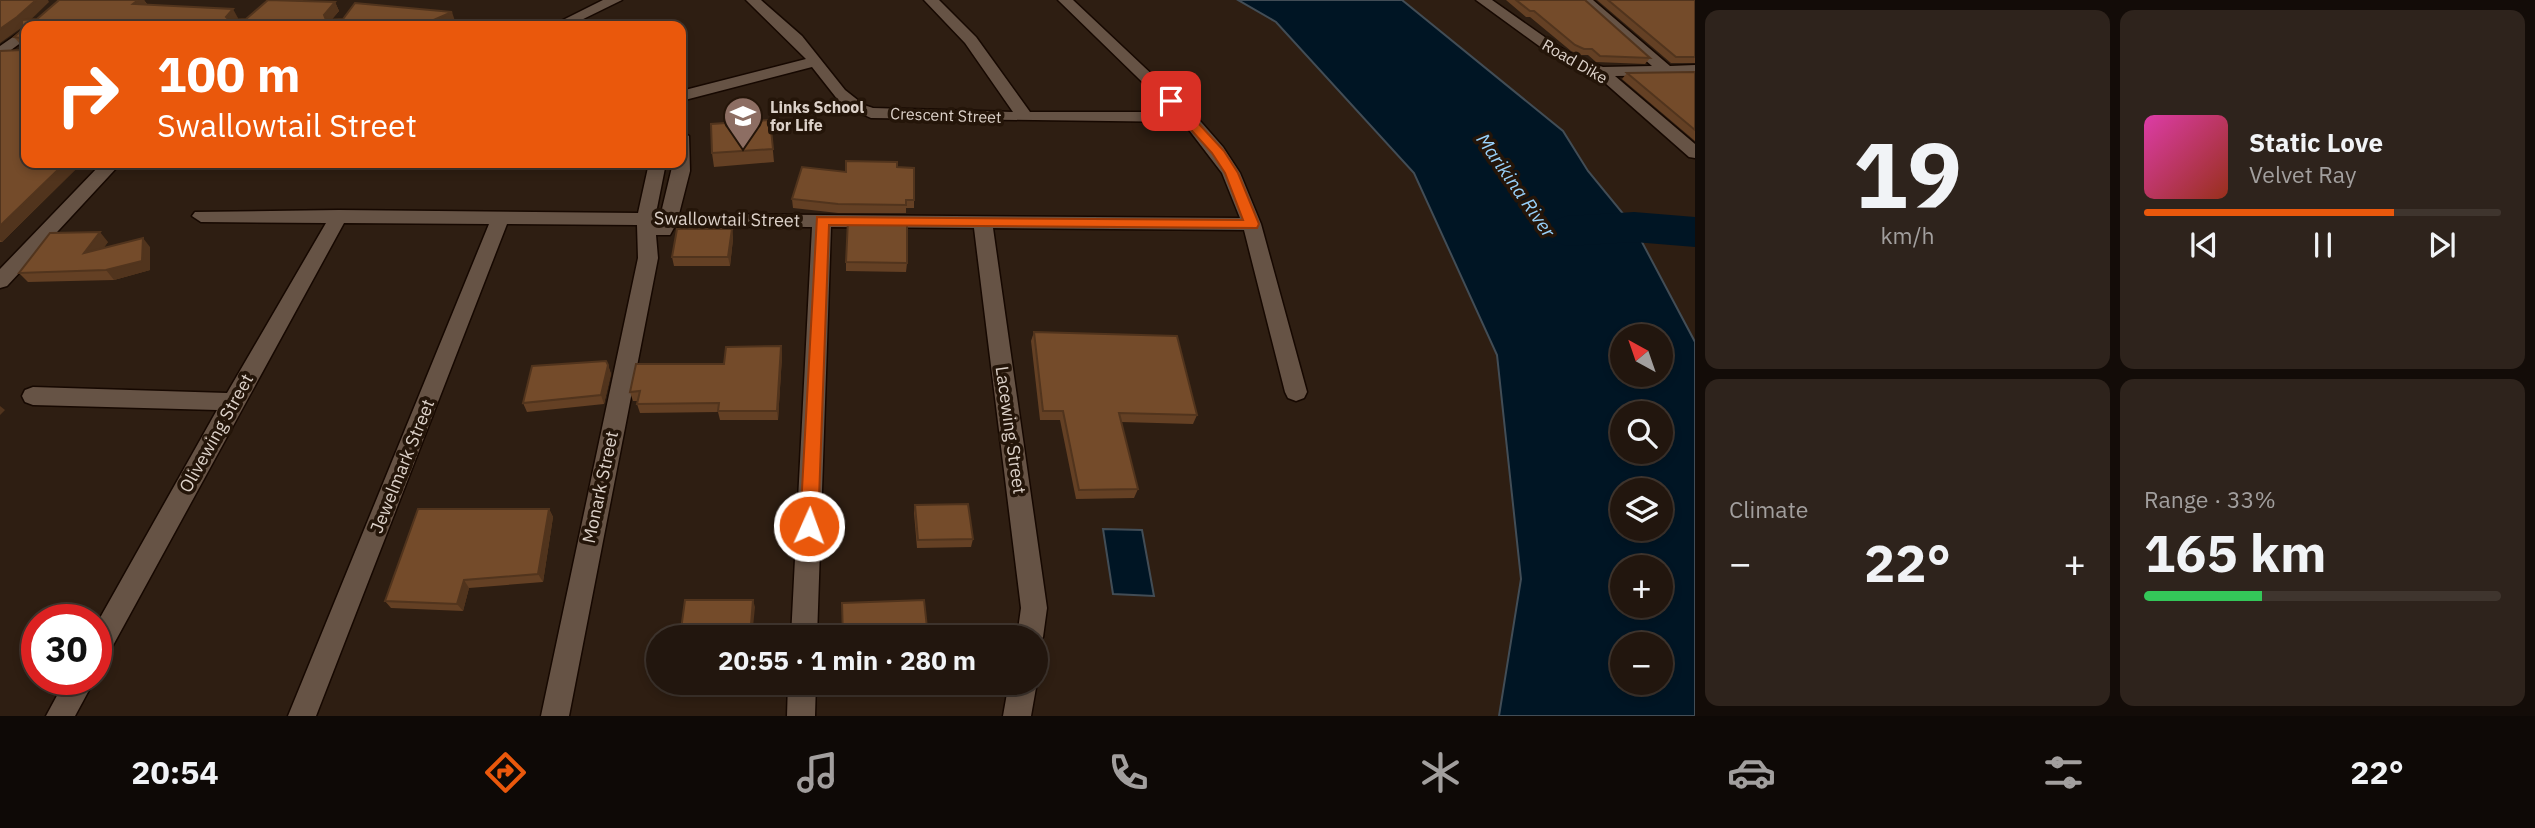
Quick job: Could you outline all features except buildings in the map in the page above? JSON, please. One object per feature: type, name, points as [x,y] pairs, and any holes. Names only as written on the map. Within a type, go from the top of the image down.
[{"type":"street","points":[[575,21],[615,0]]},
{"type":"street","name":"Crescent Street","points":[[753,0],[804,46],[813,62],[847,102],[872,113],[1188,117]]},
{"type":"street","points":[[931,0],[948,14],[984,57],[1025,117]]},
{"type":"street","points":[[1065,0],[1188,117],[1217,151],[1231,173],[1252,224],[1296,392]]},
{"type":"street","name":"Road Dike","points":[[1483,0],[1550,48],[1579,64],[1601,72],[1695,152]]},
{"type":"street","points":[[1584,0],[1667,71]]},
{"type":"street","points":[[1,52],[21,36]]},
{"type":"street","points":[[1,52],[21,53]]},
{"type":"street","points":[[686,95],[813,62]]},
{"type":"street","points":[[1601,72],[1695,70]]},
{"type":"street","points":[[0,281],[107,168]]},
{"type":"street","name":"Monark Street","points":[[555,716],[648,258],[646,218],[658,168]]},
{"type":"street","name":"Monark Street","points":[[648,258],[669,220],[678,168]]},
{"type":"street","name":"Swallowtail Street","points":[[201,216],[1252,224]]},
{"type":"street","name":"Olivewing Street","points":[[112,622],[233,402],[340,216]]},
{"type":"street","name":"Jewelmark Street","points":[[302,716],[502,217]]},
{"type":"street","points":[[805,625],[822,220]]},
{"type":"street","name":"Lacewing Street","points":[[983,223],[1034,608],[1032,625]]},
{"type":"street","points":[[33,396],[233,402]]},
{"type":"street","points":[[60,716],[72,695]]},
{"type":"street","points":[[801,716],[802,695]]},
{"type":"street","points":[[1017,716],[1021,695]]},
{"type":"water","name":"Marikina River","points":[[1238,0],[1402,0],[1563,131],[1588,171],[1634,227],[1695,342],[1695,716],[1499,716],[1521,579],[1497,355],[1414,173],[1276,22]]},
{"type":"water","points":[[1103,529],[1142,530],[1154,596],[1113,594]]},
{"type":"waterway","name":"Marikina River","points":[[1567,231],[1634,227],[1695,232]]},
{"type":"place","name":"Links School for Life","points":[[743,150]]},
{"type":"route","points":[[809,526],[822,220],[1252,224],[1231,173],[1217,151],[1171,101]]}]
